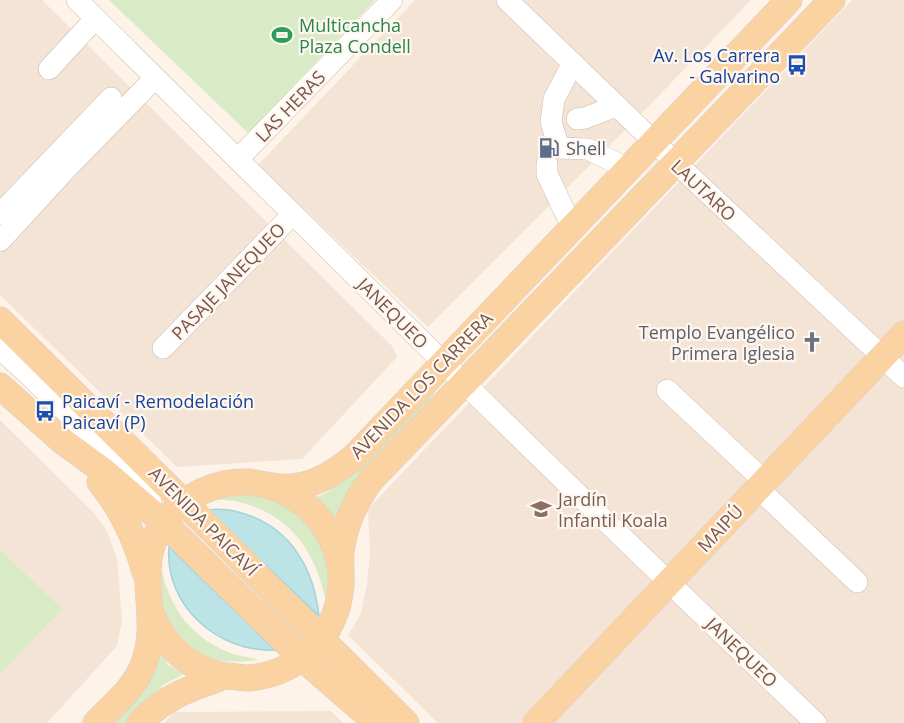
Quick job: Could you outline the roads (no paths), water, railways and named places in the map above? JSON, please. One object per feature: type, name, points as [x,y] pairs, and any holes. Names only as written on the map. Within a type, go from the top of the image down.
[{"type":"main road","name":"AVENIDA LOS CARRERA","points":[[96,723],[136,680],[142,670],[148,651],[149,554],[153,541],[164,523],[183,503],[218,486],[247,482],[290,488],[303,485],[335,471],[353,458],[789,0]]},
{"type":"main road","name":"AVENIDA LOS CARRERA","points":[[140,723],[167,700],[198,686],[225,676],[249,678],[282,670],[302,658],[322,638],[332,621],[339,598],[340,565],[345,530],[350,513],[363,490],[832,0]]},
{"type":"main road","name":"AVENIDA PAICAVÍ","points":[[0,320],[406,723]]},
{"type":"main road","name":"MAIPÚ","points":[[536,723],[904,334]]},
{"type":"main road","name":"AVENIDA PAICAVÍ","points":[[0,386],[61,440],[102,470],[164,523],[302,658],[377,723]]},
{"type":"main road","points":[[61,440],[110,495],[121,512],[133,535],[147,581]]},
{"type":"main road","points":[[266,485],[293,496],[315,514],[331,538],[340,565]]},
{"type":"main road","points":[[148,607],[161,634],[176,651],[195,666],[225,676]]},
{"type":"street","name":"JANEQUEO","points":[[76,0],[669,583],[816,723]]},
{"type":"street","name":"LAS HERAS","points":[[238,159],[392,0]]},
{"type":"street","name":"LAUTARO","points":[[507,0],[653,142],[904,377]]},
{"type":"street","points":[[49,69],[95,19]]},
{"type":"street","points":[[572,227],[547,174],[553,155],[551,122],[565,108],[573,63]]},
{"type":"street","points":[[0,241],[155,78]]},
{"type":"street","points":[[0,214],[111,98]]},
{"type":"street","points":[[565,108],[585,118],[616,106]]},
{"type":"street","points":[[553,155],[588,149],[628,169]]},
{"type":"street","name":"PASAJE JANEQUEO","points":[[163,348],[293,214]]},
{"type":"street","points":[[0,338],[153,484],[171,498],[183,503]]},
{"type":"street","points":[[0,349],[124,468],[151,502],[164,523]]},
{"type":"street","points":[[667,390],[857,582]]},
{"type":"water","points":[[218,509],[245,514],[276,530],[288,541],[306,567],[319,616],[208,510]]},
{"type":"water","points":[[169,547],[275,650],[254,649],[234,643],[199,622],[186,606],[176,588],[170,568]]},
{"type":"place","name":"Multicancha Plaza Condell","points":[[282,35]]},
{"type":"place","name":"Av. Los Carrera - Galvarino","points":[[797,65]]},
{"type":"place","name":"Shell","points":[[549,148]]},
{"type":"place","name":"Templo Evangélico Primera Iglesia","points":[[812,342]]},
{"type":"place","name":"Paicaví - Remodelación Paicaví (P)","points":[[45,411]]},
{"type":"place","name":"Jardín Infantil Koala","points":[[541,509]]}]
